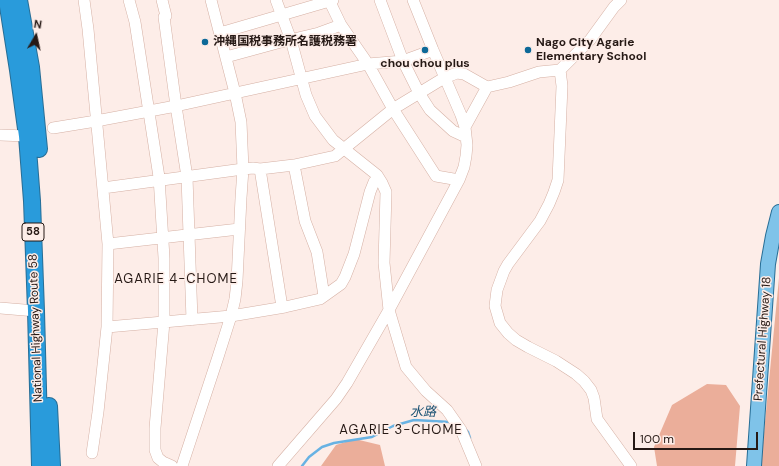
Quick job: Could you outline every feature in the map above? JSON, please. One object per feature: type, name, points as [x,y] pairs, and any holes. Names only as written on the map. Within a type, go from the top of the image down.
[{"type":"highway","name":"National Highway Route 58","points":[[7,0],[27,136],[32,201],[40,466]]},
{"type":"highway","name":"National Highway Route 58","points":[[19,0],[31,67],[43,202],[52,466]]},
{"type":"main road","name":"Prefectural Highway 18","points":[[754,466],[768,264],[779,212]]},
{"type":"street","points":[[84,0],[108,244],[107,327],[92,453]]},
{"type":"street","points":[[129,0],[135,22],[159,180],[163,238],[164,322],[155,428],[155,450],[158,458],[172,466]]},
{"type":"street","points":[[162,0],[187,177],[192,320]]},
{"type":"street","points":[[182,466],[231,316],[237,281],[243,169],[241,122],[211,0]]},
{"type":"street","points":[[276,0],[291,40],[306,95],[314,116],[333,140],[378,178],[386,192],[384,263],[389,310],[406,367],[426,392],[447,410],[461,430],[476,466]]},
{"type":"street","points":[[220,33],[331,0],[341,25],[368,64],[393,109],[436,176],[459,180]]},
{"type":"street","points":[[380,0],[403,61],[419,93],[430,110],[453,131],[466,132]]},
{"type":"street","points":[[278,466],[339,394],[357,366],[459,180],[464,167],[467,145],[466,132],[461,114],[444,78],[413,0]]},
{"type":"street","points":[[103,188],[243,169],[260,169],[335,156],[393,109],[444,78],[457,73],[464,74],[487,87],[509,82],[539,72],[560,70],[590,40],[614,7],[621,0]]},
{"type":"street","points":[[226,57],[319,33],[341,25]]},
{"type":"street","points":[[53,128],[176,106],[368,64],[403,61],[433,50]]},
{"type":"street","points":[[560,70],[562,86],[558,180],[549,204],[540,221],[504,271],[497,290],[496,306],[500,323],[516,340],[562,364],[584,381],[591,390],[594,398],[597,419],[600,425],[631,466]]},
{"type":"street","points":[[466,132],[487,87]]},
{"type":"street","points":[[0,135],[27,136]]},
{"type":"street","points":[[294,164],[305,221],[317,252],[324,296]]},
{"type":"street","points":[[260,169],[282,307]]},
{"type":"street","points":[[107,327],[231,316],[320,299],[341,284],[345,277],[354,254],[370,192],[374,182],[378,178]]},
{"type":"street","points":[[108,244],[239,229]]},
{"type":"street","points":[[0,308],[36,311]]},
{"type":"shaded area","points":[[779,278],[779,466],[761,466],[761,463]]},
{"type":"shaded area","points":[[707,384],[726,385],[740,406],[735,466],[657,466],[654,447],[672,405]]},
{"type":"shaded area","points":[[355,439],[380,445],[385,466],[321,466],[336,445]]},
{"type":"waterway","name":"水路","points":[[302,466],[309,457],[322,447],[334,443],[372,437],[393,426],[414,420],[450,422]]},
{"type":"waterway","name":"水路","points":[[465,429],[470,438]]},
{"type":"place","name":"沖縄国税事務所名護税務署","points":[[205,42]]},
{"type":"place","name":"chou chou plus","points":[[425,50]]},
{"type":"place","name":"Nago City Agarie Elementary School","points":[[528,50]]},
{"type":"district","name":"AGARIE 4-CHOME","points":[[176,280]]},
{"type":"district","name":"AGARIE 3-CHOME","points":[[401,431]]}]
